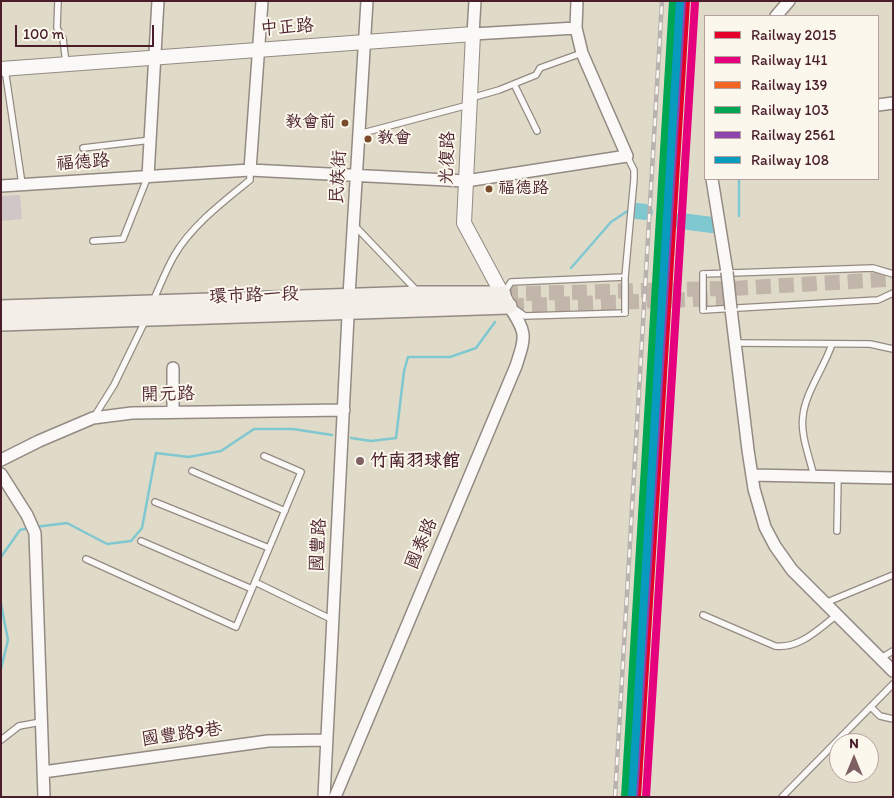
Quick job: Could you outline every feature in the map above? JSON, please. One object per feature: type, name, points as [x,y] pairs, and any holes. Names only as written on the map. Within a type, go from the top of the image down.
[{"type":"main road","name":"環市路一段","points":[[1,323],[45,314],[153,302],[420,294],[506,300]]},
{"type":"main road","name":"環市路一段","points":[[1,308],[45,314],[146,318],[348,312],[506,300]]},
{"type":"street","points":[[148,176],[158,1]]},
{"type":"street","points":[[250,170],[262,1]]},
{"type":"street","name":"民族街","points":[[349,296],[367,1]]},
{"type":"street","name":"光復路","points":[[475,1],[464,223],[506,300]]},
{"type":"street","points":[[577,1],[576,28],[582,53],[626,156]]},
{"type":"street","points":[[777,15],[789,1]]},
{"type":"street","name":"中正路","points":[[3,69],[260,48],[576,28]]},
{"type":"street","points":[[879,105],[893,103]]},
{"type":"street","name":"福德路","points":[[1,186],[250,170],[466,181],[626,156]]},
{"type":"street","points":[[712,180],[732,309],[752,475],[759,508],[775,546],[792,570],[893,671]]},
{"type":"street","name":"國豐路","points":[[324,797],[349,296]]},
{"type":"street","name":"國泰路","points":[[335,797],[516,366],[524,340],[522,326],[506,300]]},
{"type":"street","points":[[173,368],[174,412]]},
{"type":"street","name":"開元路","points":[[1,460],[39,441],[93,418],[132,413],[344,410]]},
{"type":"street","points":[[1,474],[27,515],[35,533],[44,797]]},
{"type":"street","points":[[752,475],[893,478]]},
{"type":"street","name":"國豐路9巷","points":[[43,772],[268,741],[326,740]]},
{"type":"lane","points":[[58,1],[57,28],[63,40],[66,64]]},
{"type":"lane","points":[[359,134],[470,102],[536,75],[540,68],[582,53]]},
{"type":"lane","points":[[3,69],[22,184]]},
{"type":"lane","points":[[514,84],[537,131]]},
{"type":"lane","points":[[83,148],[150,140]]},
{"type":"lane","points":[[625,277],[511,282],[506,300],[525,316],[625,313],[625,277],[634,179],[634,170],[626,156]]},
{"type":"lane","points":[[93,418],[114,386],[174,255],[189,236],[225,200],[250,180],[250,170]]},
{"type":"lane","points":[[93,241],[123,239],[148,176]]},
{"type":"lane","points":[[354,224],[420,294]]},
{"type":"lane","points":[[893,274],[873,268],[703,274],[703,310],[878,300],[893,293]]},
{"type":"lane","points":[[736,343],[870,344],[893,349]]},
{"type":"lane","points":[[814,477],[802,415],[832,344]]},
{"type":"lane","points":[[86,558],[236,628],[301,472],[264,456]]},
{"type":"lane","points":[[192,471],[285,511]]},
{"type":"lane","points":[[837,531],[838,477]]},
{"type":"lane","points":[[155,502],[269,548]]},
{"type":"lane","points":[[141,541],[254,585],[333,620]]},
{"type":"lane","points":[[825,602],[893,575]]},
{"type":"lane","points":[[703,614],[775,646],[785,648],[800,643],[837,615]]},
{"type":"lane","points":[[881,658],[893,651]]},
{"type":"lane","points":[[782,797],[893,684]]},
{"type":"lane","points":[[871,707],[880,716],[893,719]]},
{"type":"lane","points":[[3,736],[19,726],[41,722]]},
{"type":"building","points":[[20,195],[22,219],[1,221],[1,196]]},
{"type":"waterway","points":[[739,180],[739,216]]},
{"type":"waterway","points":[[571,268],[611,222],[629,210]]},
{"type":"waterway","points":[[637,211],[645,212]]},
{"type":"waterway","points":[[681,221],[712,225]]},
{"type":"waterway","points":[[351,438],[371,441],[396,438],[404,371],[408,357],[450,357],[476,348],[495,322]]},
{"type":"waterway","points":[[35,527],[67,523],[107,544],[131,541],[142,528],[156,453],[189,457],[221,451],[254,429],[293,429],[332,435]]},
{"type":"waterway","points":[[1,557],[20,530],[30,528]]},
{"type":"waterway","points":[[1,604],[8,640],[1,669]]},
{"type":"tunnel","points":[[503,294],[741,288],[893,279]]},
{"type":"tunnel","points":[[509,306],[735,298]]},
{"type":"railway","points":[[615,797],[662,1]]},
{"type":"rail line","name":"103","points":[[625,797],[673,1]]},
{"type":"rail line","name":"139","points":[[628,796],[677,1]]},
{"type":"rail line","name":"108","points":[[632,797],[680,1]]},
{"type":"rail line","name":"2015","points":[[637,797],[686,1]]},
{"type":"rail line","name":"2561","points":[[634,797],[682,2]]},
{"type":"rail line","name":"141","points":[[646,797],[695,2]]},
{"type":"place","name":"教會前","points":[[345,123]]},
{"type":"place","name":"教會","points":[[368,139]]},
{"type":"place","name":"福德路","points":[[489,189]]},
{"type":"place","name":"竹南羽球館","points":[[360,461]]}]
